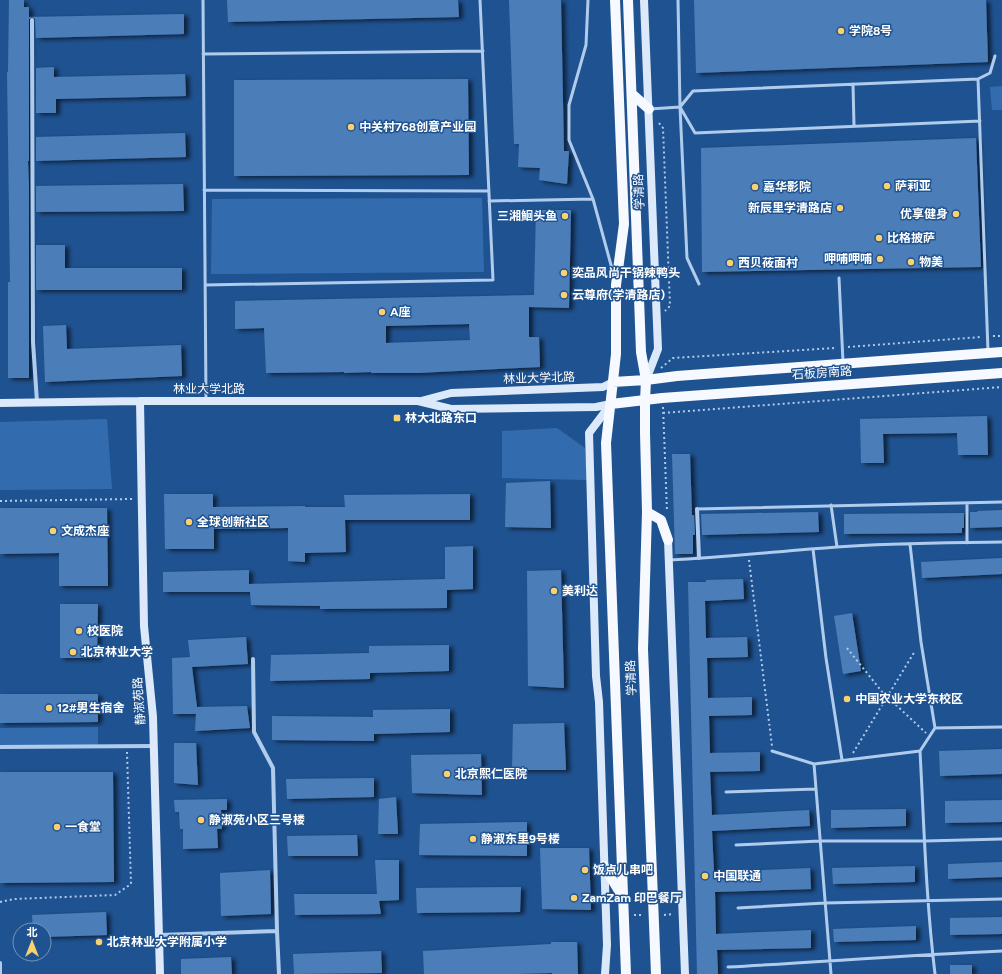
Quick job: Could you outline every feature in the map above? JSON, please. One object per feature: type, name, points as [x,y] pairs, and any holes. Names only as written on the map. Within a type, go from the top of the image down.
[{"type":"main road","name":"学清路","points":[[615,0],[624,224],[616,285],[616,354],[606,443],[626,974]]},
{"type":"main road","name":"学清路","points":[[628,0],[641,352],[646,380],[645,433],[647,512],[643,649],[656,974]]},
{"type":"main road","points":[[632,94],[649,109]]},
{"type":"main road","name":"石板房南路","points":[[613,382],[1002,352]]},
{"type":"main road","name":"石板房南路","points":[[611,404],[662,398],[1002,373]]},
{"type":"main road","points":[[647,512],[661,520],[668,540]]},
{"type":"main road","points":[[604,866],[623,898]]},
{"type":"street","name":"学清路","points":[[644,0],[658,350],[646,380]]},
{"type":"street","points":[[32,20],[34,342],[37,403]]},
{"type":"street","name":"林业大学北路","points":[[418,401],[451,393],[603,387],[613,382]]},
{"type":"street","name":"林业大学北路","points":[[0,404],[140,401],[418,401],[452,409],[596,408],[611,404]]},
{"type":"street","name":"静淑苑路","points":[[140,401],[144,626],[153,710],[160,974]]},
{"type":"street","points":[[605,974],[607,945],[599,702],[596,676],[590,433],[611,404]]},
{"type":"street","points":[[697,509],[699,558]]},
{"type":"street","points":[[668,540],[685,974]]},
{"type":"street","points":[[253,659],[254,732],[273,768],[276,931],[279,974]]},
{"type":"street","points":[[0,747],[154,746]]},
{"type":"street","points":[[159,935],[276,931]]},
{"type":"street","points":[[0,963],[0,974]]},
{"type":"lane","points":[[203,0],[206,401]]},
{"type":"lane","points":[[205,285],[493,280],[480,0]]},
{"type":"lane","name":"学清路","points":[[588,0],[586,45],[568,105],[568,140],[593,199],[616,285]]},
{"type":"lane","points":[[678,0],[680,107],[687,258],[699,284]]},
{"type":"lane","points":[[203,54],[483,51]]},
{"type":"lane","points":[[649,109],[680,107],[693,91],[978,79],[990,73],[995,56]]},
{"type":"lane","points":[[978,79],[988,353]]},
{"type":"lane","points":[[853,84],[854,126]]},
{"type":"lane","points":[[680,107],[694,132],[980,121]]},
{"type":"lane","points":[[204,190],[489,191]]},
{"type":"lane","points":[[489,201],[593,199]]},
{"type":"lane","points":[[839,278],[843,364]]},
{"type":"lane","points":[[697,509],[1002,502]]},
{"type":"lane","points":[[967,503],[968,543]]},
{"type":"lane","points":[[831,505],[837,547]]},
{"type":"lane","points":[[668,560],[837,547],[1002,542]]},
{"type":"lane","points":[[910,544],[921,642],[935,728],[920,750],[928,901],[935,974]]},
{"type":"lane","points":[[814,549],[826,658],[842,760]]},
{"type":"lane","points":[[935,728],[1002,727]]},
{"type":"lane","points":[[772,751],[814,764],[920,750]]},
{"type":"lane","points":[[814,764],[831,974]]},
{"type":"lane","points":[[726,792],[816,789]]},
{"type":"lane","points":[[736,845],[820,841],[925,841],[1002,838]]},
{"type":"lane","points":[[738,908],[825,903],[1002,899]]},
{"type":"lane","points":[[728,967],[1002,951]]},
{"type":"path","points":[[649,109],[663,128],[670,306],[657,318]]},
{"type":"path","points":[[646,380],[673,358],[842,348],[1002,336]]},
{"type":"path","points":[[667,517],[663,413],[1002,387]]},
{"type":"path","points":[[0,501],[142,499]]},
{"type":"path","points":[[748,554],[772,751]]},
{"type":"path","points":[[849,759],[921,642]]},
{"type":"path","points":[[847,648],[886,698],[895,704],[929,736]]},
{"type":"path","points":[[0,902],[14,898],[115,895],[131,884],[127,746]]},
{"type":"path","points":[[658,915],[681,914]]},
{"type":"path","points":[[627,916],[650,915]]},
{"type":"shaded area","points":[[1002,86],[1002,110],[992,110],[990,87]]},
{"type":"shaded area","points":[[482,198],[484,272],[211,274],[212,199]]},
{"type":"shaded area","points":[[107,419],[112,489],[0,490],[0,422]]},
{"type":"shaded area","points":[[557,428],[585,448],[587,480],[502,478],[502,431]]},
{"type":"shaded area","points":[[98,727],[98,745],[0,745],[0,728]]},
{"type":"building","points":[[9,0],[24,0],[24,7],[29,7],[29,17],[184,14],[184,34],[36,38],[35,19],[32,17],[29,19],[29,378],[8,378],[8,282],[10,282],[7,72]]},
{"type":"building","points":[[227,0],[458,0],[459,17],[228,22]]},
{"type":"building","points":[[509,0],[561,0],[564,151],[569,151],[567,184],[539,180],[540,168],[518,167],[519,144],[514,144]]},
{"type":"building","name":"学院8号","points":[[694,0],[986,0],[988,62],[696,73]]},
{"type":"building","points":[[54,67],[54,77],[185,74],[186,96],[56,99],[56,113],[36,113],[36,68]]},
{"type":"building","name":"中关村768创意产业园","points":[[468,79],[469,175],[234,176],[234,80]]},
{"type":"building","points":[[185,133],[186,157],[36,161],[36,137]]},
{"type":"building","name":"新辰里学清路店","points":[[976,138],[981,267],[702,272],[701,148]]},
{"type":"building","points":[[183,184],[184,211],[36,212],[36,186]]},
{"type":"building","points":[[536,210],[571,210],[569,308],[529,307],[529,337],[539,337],[540,367],[418,373],[266,373],[264,328],[235,329],[235,301],[534,295]],"holes":[[[469,324],[470,340],[386,343],[386,326]]]},
{"type":"building","points":[[36,245],[65,245],[65,268],[182,268],[182,290],[36,290]]},
{"type":"building","points":[[66,325],[67,349],[181,345],[182,376],[45,382],[43,326]]},
{"type":"building","points":[[987,416],[988,455],[958,455],[957,433],[883,434],[884,463],[861,463],[860,419]]},
{"type":"building","points":[[672,454],[690,454],[692,515],[694,515],[695,535],[693,535],[693,554],[675,554]]},
{"type":"building","points":[[550,481],[551,528],[505,527],[506,483]]},
{"type":"building","points":[[164,494],[213,494],[213,507],[345,507],[344,495],[470,494],[470,520],[345,520],[346,552],[305,553],[305,562],[288,561],[288,528],[214,529],[214,549],[165,549]]},
{"type":"building","name":"文成杰座","points":[[0,508],[107,508],[108,586],[59,586],[59,553],[0,554]]},
{"type":"building","points":[[1002,510],[1002,527],[970,528],[970,512]]},
{"type":"building","points":[[818,512],[819,532],[702,535],[701,514]]},
{"type":"building","points":[[964,513],[964,528],[962,528],[962,533],[844,534],[844,514]]},
{"type":"building","points":[[473,546],[473,589],[447,590],[447,608],[320,609],[320,606],[251,605],[250,592],[163,592],[163,572],[249,570],[249,584],[445,579],[445,547]]},
{"type":"building","points":[[1002,558],[1002,574],[922,578],[921,562]]},
{"type":"building","points":[[561,570],[564,688],[528,686],[527,571]]},
{"type":"building","points":[[743,579],[744,599],[705,601],[706,638],[747,637],[748,657],[707,658],[708,698],[752,697],[752,715],[709,716],[710,753],[760,752],[760,771],[710,772],[712,815],[809,810],[810,826],[712,831],[714,872],[810,868],[811,889],[715,892],[716,934],[811,930],[811,948],[717,950],[718,974],[697,974],[688,582]]},
{"type":"building","name":"校医院","points":[[60,604],[98,604],[97,658],[60,658]]},
{"type":"building","points":[[852,613],[861,671],[843,674],[834,616]]},
{"type":"building","points":[[246,637],[248,664],[192,667],[197,707],[247,706],[250,728],[195,731],[196,714],[173,714],[172,658],[190,657],[188,640]]},
{"type":"building","points":[[449,645],[449,671],[370,673],[370,679],[270,681],[271,655],[369,653],[369,646]]},
{"type":"building","name":"12#男生宿舍","points":[[0,694],[98,694],[98,722],[0,723]]},
{"type":"building","points":[[450,709],[450,732],[374,734],[374,741],[272,740],[272,716],[373,717],[373,710]]},
{"type":"building","points":[[564,723],[566,770],[512,770],[513,724]]},
{"type":"building","points":[[174,743],[196,743],[198,785],[174,783]]},
{"type":"building","points":[[1002,749],[1002,774],[940,776],[939,751]]},
{"type":"building","name":"北京熙仁医院","points":[[481,754],[482,795],[412,793],[411,755]]},
{"type":"building","name":"一食堂","points":[[0,772],[113,772],[114,882],[0,883]]},
{"type":"building","points":[[374,778],[374,797],[287,799],[286,779]]},
{"type":"building","points":[[396,797],[398,834],[378,834],[379,799]]},
{"type":"building","name":"静淑苑小区三号楼","points":[[227,799],[227,810],[221,810],[222,829],[217,829],[218,848],[183,849],[183,829],[180,829],[179,812],[175,812],[174,800]]},
{"type":"building","points":[[1002,800],[1002,822],[945,823],[945,801]]},
{"type":"building","points":[[906,809],[906,826],[831,828],[831,810]]},
{"type":"building","name":"静淑东里9号楼","points":[[527,822],[527,856],[419,855],[420,824]]},
{"type":"building","points":[[357,835],[358,856],[288,856],[287,836]]},
{"type":"building","points":[[540,848],[589,848],[591,910],[542,909]]},
{"type":"building","points":[[375,860],[399,860],[399,900],[379,901],[381,914],[295,915],[294,894],[377,894]]},
{"type":"building","points":[[1002,862],[1002,877],[948,879],[948,864]]},
{"type":"building","points":[[915,866],[915,882],[833,884],[832,868]]},
{"type":"building","points":[[270,870],[271,914],[221,916],[220,873]]},
{"type":"building","points":[[521,887],[520,912],[417,913],[416,888]]},
{"type":"building","points":[[106,912],[107,935],[52,937],[52,922],[32,922],[32,915]]},
{"type":"building","points":[[1002,917],[1002,934],[950,935],[950,918]]},
{"type":"building","points":[[916,926],[916,940],[834,942],[833,929]]},
{"type":"building","points":[[551,942],[577,942],[578,974],[424,974],[423,951],[551,944]]},
{"type":"building","points":[[381,951],[382,973],[294,974],[293,954]]},
{"type":"building","points":[[231,957],[232,974],[181,974],[181,959]]},
{"type":"building","points":[[950,965],[972,965],[972,974],[950,974]]},
{"type":"place","name":"学院8号","points":[[841,31]]},
{"type":"place","name":"中关村768创意产业园","points":[[351,127]]},
{"type":"place","name":"萨莉亚","points":[[887,186]]},
{"type":"place","name":"嘉华影院","points":[[755,187]]},
{"type":"place","name":"新辰里学清路店","points":[[840,208]]},
{"type":"place","name":"优享健身","points":[[956,214]]},
{"type":"place","name":"三湘鮰头鱼","points":[[565,216]]},
{"type":"place","name":"比格披萨","points":[[879,238]]},
{"type":"place","name":"呷哺呷哺","points":[[880,259]]},
{"type":"place","name":"物美","points":[[911,262]]},
{"type":"place","name":"西贝莜面村","points":[[730,263]]},
{"type":"place","name":"奕品风尚干锅辣鸭头","points":[[564,273]]},
{"type":"place","name":"云尊府(学清路店)","points":[[564,295]]},
{"type":"place","name":"A座","points":[[382,312]]},
{"type":"place","name":"林大北路东口","points":[[397,418]]},
{"type":"place","name":"全球创新社区","points":[[189,522]]},
{"type":"place","name":"文成杰座","points":[[53,531]]},
{"type":"place","name":"美利达","points":[[554,591]]},
{"type":"place","name":"校医院","points":[[79,631]]},
{"type":"place","name":"北京林业大学","points":[[73,652]]},
{"type":"place","name":"中国农业大学东校区","points":[[847,699]]},
{"type":"place","name":"12#男生宿舍","points":[[49,708]]},
{"type":"place","name":"北京熙仁医院","points":[[447,774]]},
{"type":"place","name":"静淑苑小区三号楼","points":[[201,820]]},
{"type":"place","name":"一食堂","points":[[57,827]]},
{"type":"place","name":"静淑东里9号楼","points":[[473,839]]},
{"type":"place","name":"饭点儿串吧","points":[[585,870]]},
{"type":"place","name":"中国联通","points":[[705,876]]},
{"type":"place","name":"ZamZam 印巴餐厅","points":[[574,898]]},
{"type":"place","name":"北京林业大学附属小学","points":[[99,942]]}]
